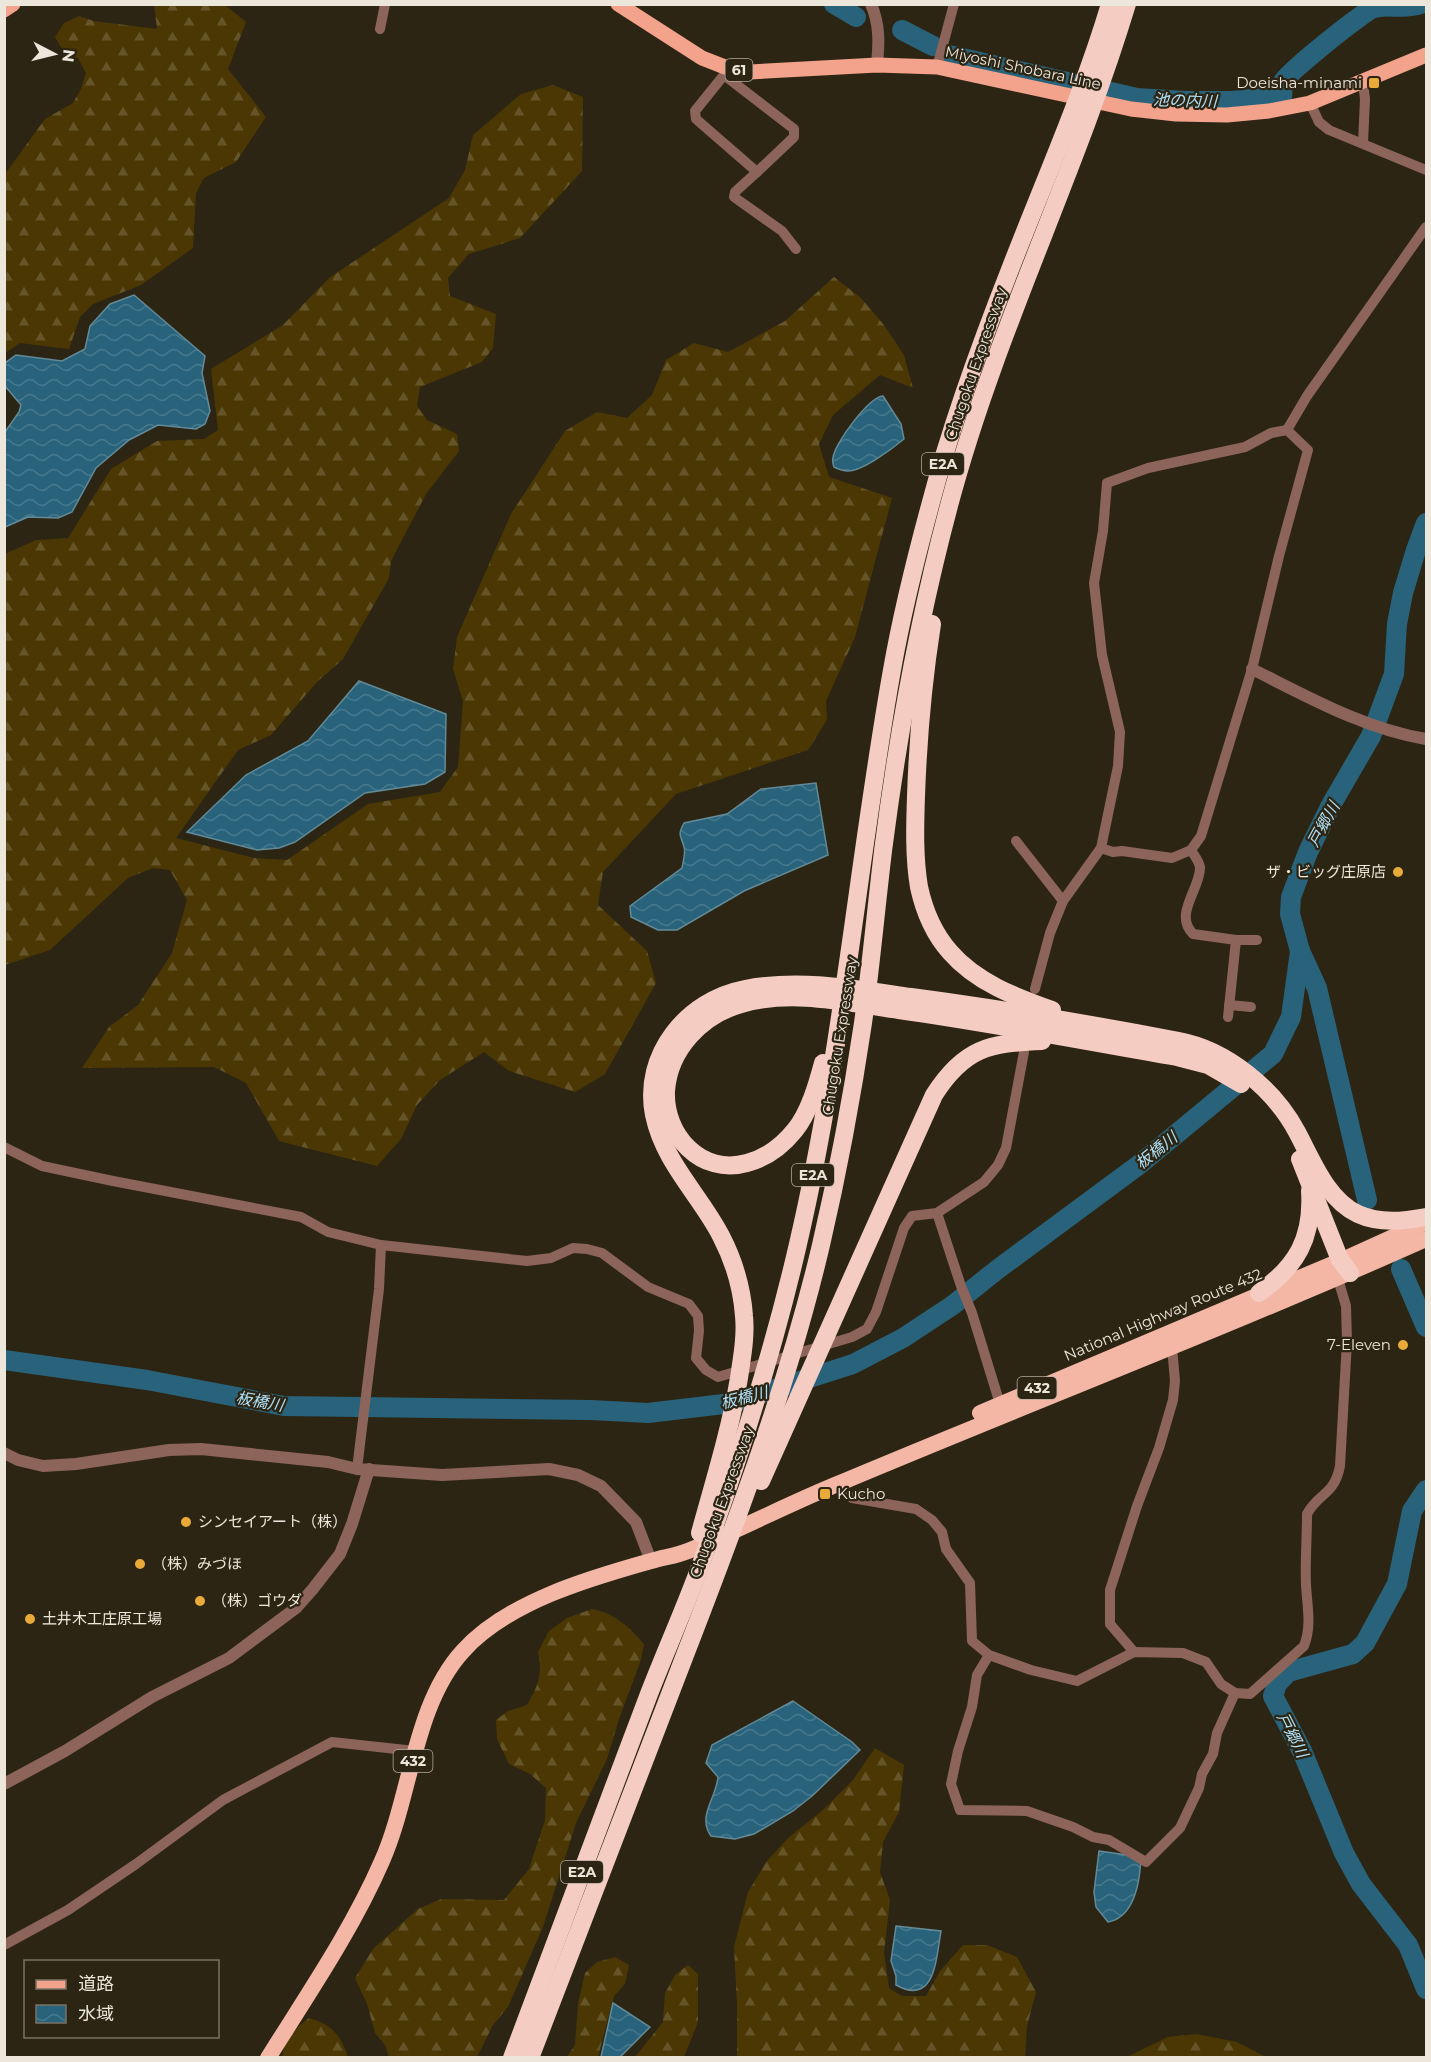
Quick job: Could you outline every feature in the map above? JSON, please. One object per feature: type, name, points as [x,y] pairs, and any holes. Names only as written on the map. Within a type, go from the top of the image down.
[{"type":"highway","name":"Chugoku Expressway","points":[[530,2058],[669,1696],[721,1571],[801,1322],[838,1166],[862,1026],[884,841],[910,675],[928,586],[951,498],[997,354],[1068,147],[1082,89],[1110,4]]},
{"type":"highway","name":"Chugoku Expressway","points":[[513,2058],[734,1467],[778,1325],[819,1143],[892,666],[911,577],[934,492],[988,327],[1068,147],[1097,97],[1127,4]]},
{"type":"highway","points":[[951,498],[924,680],[915,820],[919,886],[927,913],[937,934],[964,966],[988,983],[1090,1033]]},
{"type":"highway","points":[[694,1570],[733,1409],[744,1344],[744,1315],[741,1291],[732,1259],[704,1207],[667,1153],[653,1113],[652,1093],[660,1054],[670,1036],[684,1020],[720,996],[741,990],[782,984],[806,984],[957,1003],[1090,1033]]},
{"type":"highway","points":[[836,1023],[818,1082],[796,1129],[782,1143],[765,1156],[746,1164],[726,1165],[708,1162],[693,1154],[682,1143],[673,1129],[668,1111],[667,1083],[675,1057],[683,1043],[695,1030],[723,1011],[740,1004],[783,998],[820,999],[988,1023],[1183,1042],[1198,1046],[1215,1061],[1276,1104],[1295,1128],[1311,1170],[1345,1242],[1344,1267]]},
{"type":"highway","points":[[721,1571],[922,1117],[934,1095],[956,1065],[987,1048],[1002,1043],[1042,1041],[1090,1033]]},
{"type":"highway","points":[[1311,1170],[1337,1198],[1356,1214],[1384,1221],[1426,1217]]},
{"type":"highway","points":[[1259,1293],[1286,1271],[1307,1234],[1311,1203],[1311,1170]]},
{"type":"highway","name":"National Highway Route 432","points":[[268,2058],[358,1911],[383,1860],[401,1811],[415,1751],[442,1679],[463,1651],[491,1627],[524,1607],[565,1588],[684,1553],[836,1484],[1172,1347],[1344,1267],[1426,1222]]},
{"type":"highway","name":"National Highway Route 432","points":[[651,1561],[836,1473],[1259,1293],[1426,1239]]},
{"type":"main road","points":[[4,9],[13,4]]},
{"type":"main road","name":"Miyoshi Shobara Line","points":[[618,4],[725,71],[750,72],[877,65],[937,67],[1131,109],[1176,114],[1227,115],[1269,111],[1311,103],[1426,55]]},
{"type":"street","points":[[380,28],[385,4]]},
{"type":"street","points":[[871,4],[880,37],[877,65]]},
{"type":"street","points":[[937,67],[954,4]]},
{"type":"street","points":[[757,172],[696,119],[695,111],[725,71],[794,129],[794,137],[757,172],[735,192],[734,197],[782,231],[796,249]]},
{"type":"street","points":[[1363,83],[1365,99],[1363,143]]},
{"type":"street","points":[[1311,103],[1319,122],[1329,130],[1426,170]]},
{"type":"street","points":[[1287,430],[1306,396],[1426,227]]},
{"type":"street","points":[[1101,848],[1113,852],[1122,851],[1172,858],[1191,850],[1201,836],[1252,669],[1279,556],[1308,450],[1287,430]]},
{"type":"street","points":[[1035,990],[1050,933],[1063,901],[1101,848],[1118,766],[1120,732],[1102,655],[1094,583],[1103,531],[1107,483],[1148,468],[1245,447],[1271,433],[1287,430]]},
{"type":"street","points":[[1252,669],[1310,698],[1396,734],[1426,739]]},
{"type":"street","points":[[1016,841],[1063,901]]},
{"type":"street","points":[[1191,850],[1200,864],[1195,887],[1186,910],[1188,929],[1193,934],[1236,940],[1257,940]]},
{"type":"street","points":[[1228,1017],[1236,940]]},
{"type":"street","points":[[1229,1005],[1251,1007]]},
{"type":"street","points":[[4,1147],[42,1166],[301,1217],[328,1232],[381,1245],[527,1261],[551,1258],[573,1248],[602,1253],[648,1287],[689,1304],[698,1316],[696,1358],[706,1370],[718,1377],[852,1337],[867,1329],[876,1312],[904,1228],[912,1216],[937,1213],[984,1182],[998,1165],[1006,1148],[1024,1052]]},
{"type":"street","points":[[937,1213],[972,1313],[1000,1404]]},
{"type":"street","points":[[4,1784],[65,1751],[152,1697],[229,1658],[296,1608],[318,1584],[340,1554],[352,1524],[363,1469],[381,1245]]},
{"type":"street","points":[[836,1484],[852,1498],[916,1509],[932,1520],[942,1532],[946,1549],[970,1583],[972,1641],[989,1655],[1031,1670],[1077,1681],[1134,1652],[1183,1653],[1206,1662],[1221,1684],[1235,1693],[1246,1695],[1254,1692],[1304,1646],[1307,1639],[1309,1613],[1306,1585],[1307,1514],[1312,1505],[1332,1488],[1337,1480],[1340,1466],[1347,1341],[1344,1267]]},
{"type":"street","points":[[1134,1652],[1110,1624],[1110,1590],[1137,1506],[1159,1448],[1173,1400],[1175,1381],[1172,1347]]},
{"type":"street","points":[[4,1453],[18,1460],[43,1466],[76,1464],[170,1450],[201,1449],[328,1462],[363,1469],[442,1475],[549,1469],[578,1475],[601,1486],[636,1522],[651,1561]]},
{"type":"street","points":[[989,1655],[977,1675],[972,1707],[958,1751],[951,1784],[960,1810],[1027,1811],[1073,1827],[1093,1837],[1109,1840],[1146,1862],[1180,1828],[1199,1788],[1202,1774],[1213,1754],[1217,1733],[1235,1693]]},
{"type":"street","points":[[4,1945],[68,1910],[136,1864],[223,1800],[332,1742],[415,1751]]},
{"type":"green space","points":[[154,5],[225,5],[246,22],[228,69],[266,117],[236,162],[204,178],[196,193],[193,248],[141,285],[93,304],[80,317],[69,349],[20,343],[5,353],[5,174],[45,119],[73,103],[86,73],[78,58],[63,51],[55,37],[64,23],[79,16],[94,21],[157,29]]},
{"type":"green space","points":[[553,85],[583,97],[582,171],[520,238],[469,254],[448,278],[450,296],[496,314],[493,348],[482,362],[420,387],[417,406],[427,420],[457,434],[459,451],[426,494],[391,561],[389,578],[343,659],[317,682],[271,735],[238,750],[176,838],[254,858],[287,860],[368,804],[440,792],[458,767],[463,701],[453,669],[457,637],[511,514],[565,431],[597,412],[627,418],[652,395],[666,360],[694,343],[728,352],[785,321],[834,277],[861,298],[884,325],[904,355],[913,388],[880,375],[833,415],[819,444],[829,477],[892,498],[855,637],[826,701],[827,720],[808,750],[676,794],[603,872],[598,905],[647,951],[656,983],[605,1074],[575,1092],[509,1071],[484,1052],[440,1080],[417,1105],[401,1139],[377,1166],[279,1141],[246,1083],[214,1067],[82,1068],[109,1027],[138,1005],[172,953],[187,900],[170,870],[153,868],[128,878],[50,950],[5,965],[5,554],[36,540],[68,538],[111,469],[157,441],[204,439],[218,430],[211,369],[283,325],[329,278],[449,198],[465,170],[473,135],[521,94]]},
{"type":"green space","points":[[592,1609],[621,1622],[644,1644],[641,1660],[607,1759],[576,1823],[543,1927],[508,2007],[493,2025],[477,2057],[389,2057],[385,2045],[375,2033],[367,2004],[355,1978],[373,1949],[418,1909],[441,1899],[504,1900],[529,1869],[545,1820],[546,1788],[530,1774],[509,1764],[497,1739],[496,1720],[508,1711],[527,1705],[538,1680],[540,1667],[538,1652],[549,1631],[567,1618]]},
{"type":"green space","points":[[875,1748],[904,1765],[899,1812],[883,1842],[880,1872],[890,1900],[884,1953],[889,1988],[902,1996],[926,1996],[940,1971],[963,1945],[987,1945],[1017,1957],[1036,1992],[1027,2026],[1025,2057],[737,2057],[734,1947],[748,1892],[767,1861],[788,1838],[823,1810],[853,1780]]},
{"type":"green space","points":[[615,1957],[629,1965],[625,1984],[614,1996],[598,2057],[567,2057],[575,2045],[578,2004],[585,1973],[597,1962]]},
{"type":"green space","points":[[688,1965],[698,1974],[698,2022],[684,2057],[635,2057],[663,2022],[665,1993],[676,1974]]},
{"type":"green space","points":[[309,2018],[324,2024],[334,2032],[348,2057],[282,2058],[291,2035]]},
{"type":"green space","points":[[1196,2034],[1237,2042],[1266,2057],[1127,2057],[1168,2037]]},
{"type":"water","points":[[134,295],[205,356],[202,373],[210,411],[205,424],[196,429],[158,425],[129,440],[96,468],[72,512],[58,518],[28,517],[5,527],[5,432],[19,412],[21,405],[5,386],[5,363],[16,355],[62,361],[85,349],[90,326],[110,304]]},
{"type":"water","points":[[883,396],[901,424],[904,439],[862,467],[848,471],[834,467],[835,451],[846,432],[869,404]]},
{"type":"water","points":[[359,681],[446,714],[445,772],[425,784],[365,793],[295,842],[279,848],[257,850],[187,832],[246,775],[308,741]]},
{"type":"water","points":[[816,783],[828,855],[744,891],[677,930],[658,930],[631,917],[630,906],[682,868],[685,852],[680,833],[684,823],[727,814],[761,789]]},
{"type":"water","points":[[793,1701],[860,1750],[812,1796],[793,1811],[754,1834],[735,1839],[711,1836],[706,1821],[718,1777],[706,1763],[712,1745]]},
{"type":"water","points":[[1099,1851],[1141,1857],[1137,1886],[1130,1905],[1117,1919],[1108,1922],[1096,1907],[1094,1892]]},
{"type":"water","points":[[896,1926],[941,1931],[932,1976],[919,1990],[909,1990],[896,1985],[896,1976],[891,1961]]},
{"type":"water","points":[[613,2003],[650,2027],[620,2057],[601,2057]]},
{"type":"waterway","name":"池の内川","points":[[834,4],[856,17]]},
{"type":"waterway","name":"池の内川","points":[[949,55],[1137,98],[1232,101],[1282,96],[1283,82],[1288,76],[1356,19],[1374,8],[1409,7],[1421,4]]},
{"type":"waterway","name":"池の内川","points":[[902,30],[933,46]]},
{"type":"waterway","name":"戸郷川","points":[[1367,1200],[1317,988],[1300,951],[1290,914],[1291,897],[1308,852],[1331,805],[1371,736],[1394,674],[1397,624],[1403,593],[1426,523]]},
{"type":"waterway","name":"板橋川","points":[[4,1360],[147,1380],[284,1406],[591,1410],[648,1413],[732,1403],[853,1364],[903,1338],[953,1305],[1140,1164],[1273,1054],[1291,1017],[1300,951]]},
{"type":"waterway","name":"戸郷川","points":[[1401,1269],[1426,1327]]},
{"type":"waterway","name":"戸郷川","points":[[1426,1490],[1412,1511],[1397,1584],[1365,1643],[1353,1654],[1288,1672],[1277,1684],[1273,1696],[1302,1751],[1344,1853],[1361,1884],[1408,1945],[1426,1989]]},
{"type":"place","name":"Doeisha-minami","points":[[1374,83]]},
{"type":"place","name":"ザ・ビッグ庄原店","points":[[1398,872]]},
{"type":"place","name":"7-Eleven","points":[[1403,1345]]},
{"type":"place","name":"Kucho","points":[[825,1494]]},
{"type":"place","name":"シンセイアート（株）","points":[[186,1522]]},
{"type":"place","name":"（株）みづほ","points":[[140,1564]]},
{"type":"place","name":"（株）ゴウダ","points":[[200,1601]]},
{"type":"place","name":"土井木工庄原工場","points":[[30,1619]]}]
